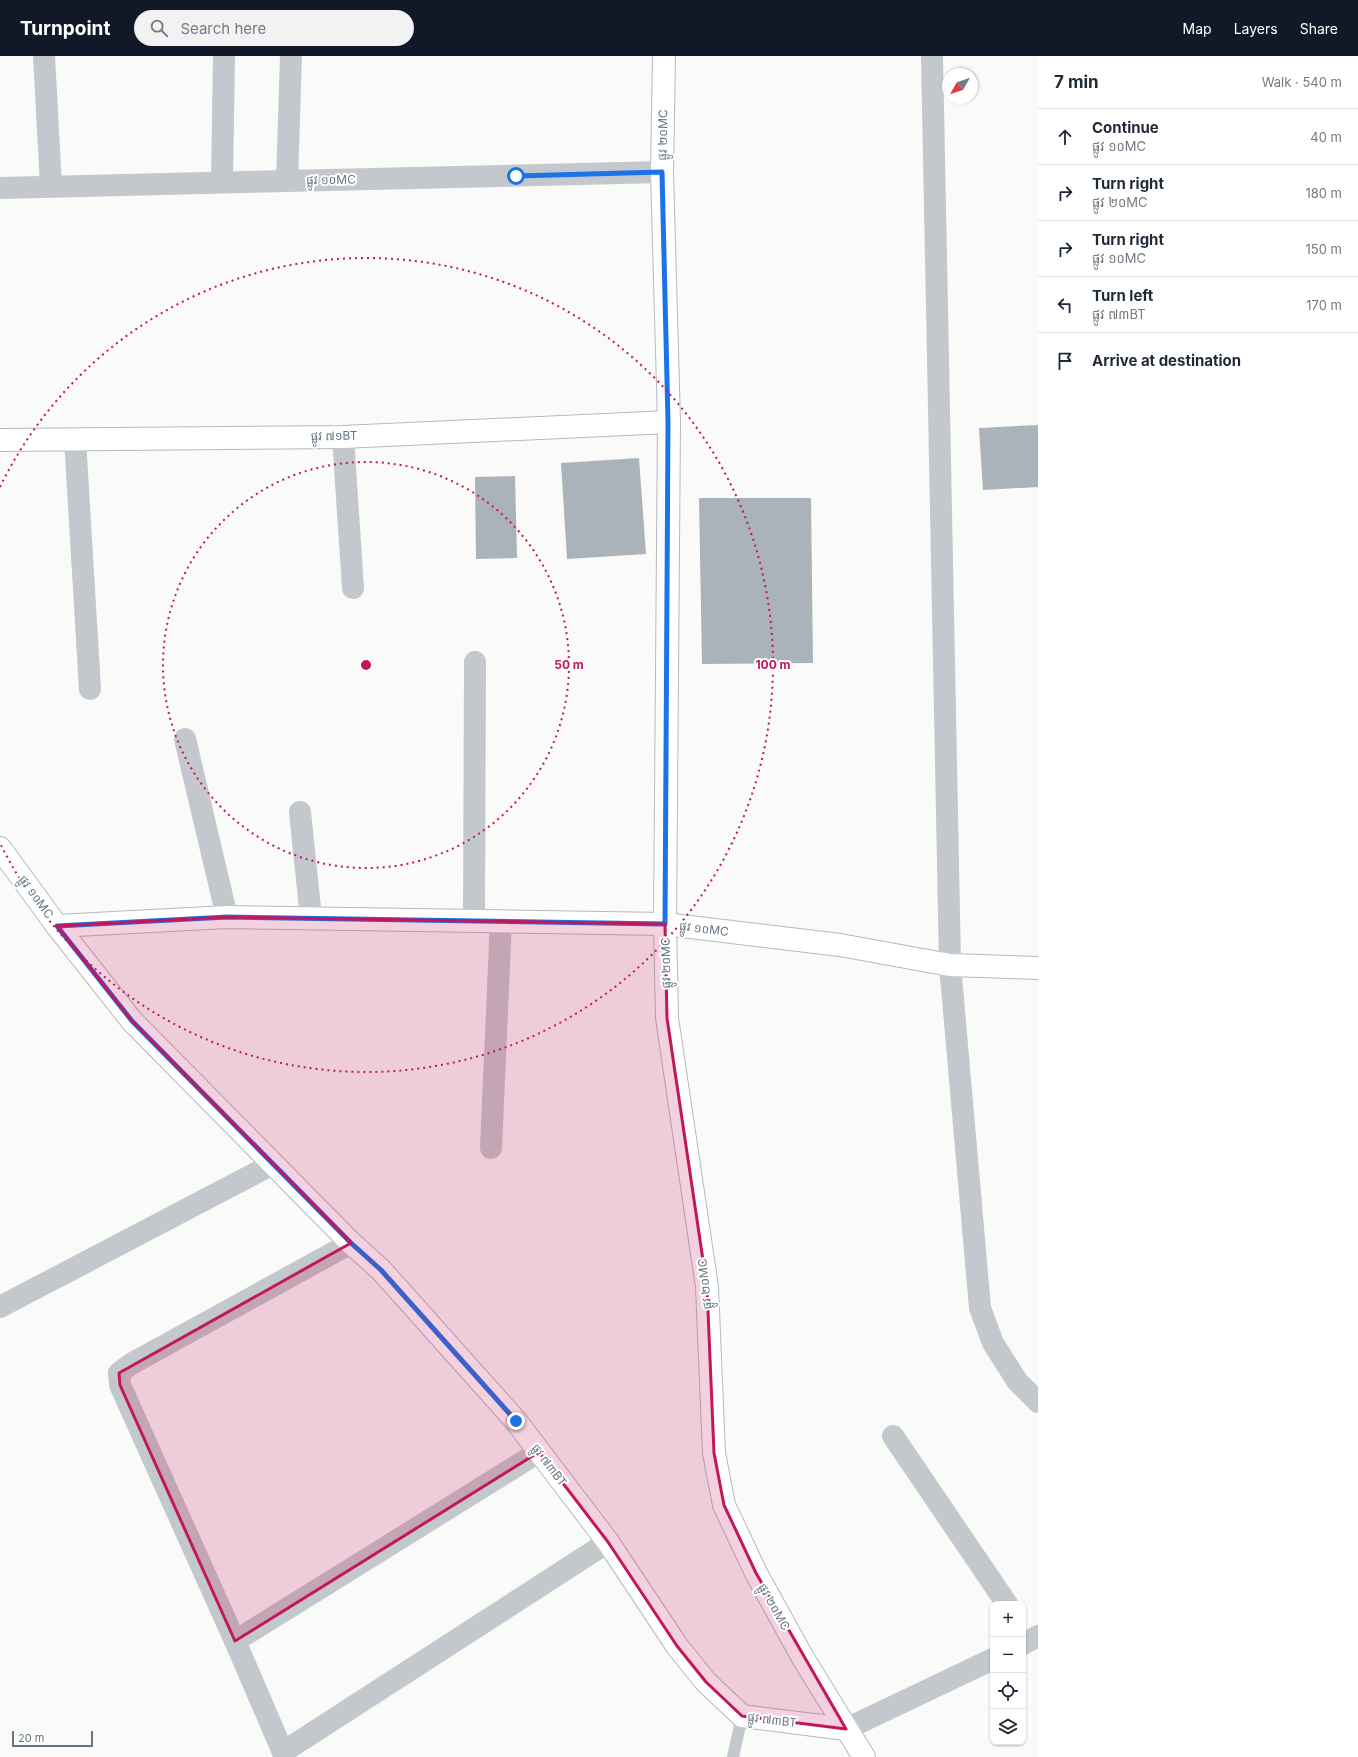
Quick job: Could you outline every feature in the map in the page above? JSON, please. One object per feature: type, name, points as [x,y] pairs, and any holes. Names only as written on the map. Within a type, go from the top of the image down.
[{"type":"street","points":[[44,56],[51,186]]},
{"type":"street","points":[[222,182],[224,56]]},
{"type":"street","points":[[287,181],[291,56]]},
{"type":"street","name":"ផ្លូវ ២០MC","points":[[664,56],[662,172],[668,422],[665,924],[667,1018],[707,1287],[714,1453],[724,1505],[756,1573],[803,1658],[864,1757]]},
{"type":"street","points":[[932,56],[950,965],[980,1308],[993,1343],[1017,1381],[1038,1402]]},
{"type":"street","name":"ផ្លូវ ១០MC","points":[[0,188],[662,172]]},
{"type":"street","name":"ផ្លូវ ៧១BT","points":[[0,440],[343,437],[668,422]]},
{"type":"street","points":[[343,437],[353,588]]},
{"type":"street","points":[[75,439],[90,689]]},
{"type":"street","points":[[474,920],[476,662]]},
{"type":"street","points":[[185,739],[227,917]]},
{"type":"street","points":[[300,812],[311,918]]},
{"type":"street","name":"ផ្លូវ ១០MC","points":[[0,848],[57,926],[227,917],[501,920],[665,924],[840,945],[950,965],[1038,968]]},
{"type":"street","points":[[491,1148],[501,920]]},
{"type":"street","name":"ផ្លូវ ៧៣BT","points":[[57,926],[132,1021],[351,1243],[381,1270],[516,1421],[608,1542],[677,1646],[706,1682],[742,1716],[846,1729]]},
{"type":"street","points":[[0,1307],[273,1164]]},
{"type":"street","points":[[351,1243],[132,1364],[119,1373],[120,1385],[284,1755],[608,1542]]},
{"type":"street","points":[[893,1436],[1005,1601]]},
{"type":"street","points":[[235,1642],[539,1452]]},
{"type":"street","points":[[846,1729],[990,1660]]},
{"type":"lane","points":[[733,1757],[742,1716]]},
{"type":"highlighted area","points":[[227,917],[665,924],[667,1018],[707,1287],[714,1453],[724,1505],[756,1573],[846,1729],[742,1716],[706,1682],[677,1646],[608,1542],[539,1452],[235,1641],[120,1385],[119,1373],[351,1243],[132,1021],[57,926]]},
{"type":"building","points":[[1038,425],[1038,487],[983,490],[979,428]]},
{"type":"building","points":[[639,458],[646,554],[567,559],[561,463]]},
{"type":"building","points":[[515,476],[517,558],[476,559],[475,477]]},
{"type":"building","points":[[699,498],[811,498],[813,663],[702,664]]},
{"type":"route","points":[[516,176],[662,172],[668,422],[665,924],[501,920],[227,917],[57,926],[132,1021],[351,1243],[381,1270],[516,1421]]}]
